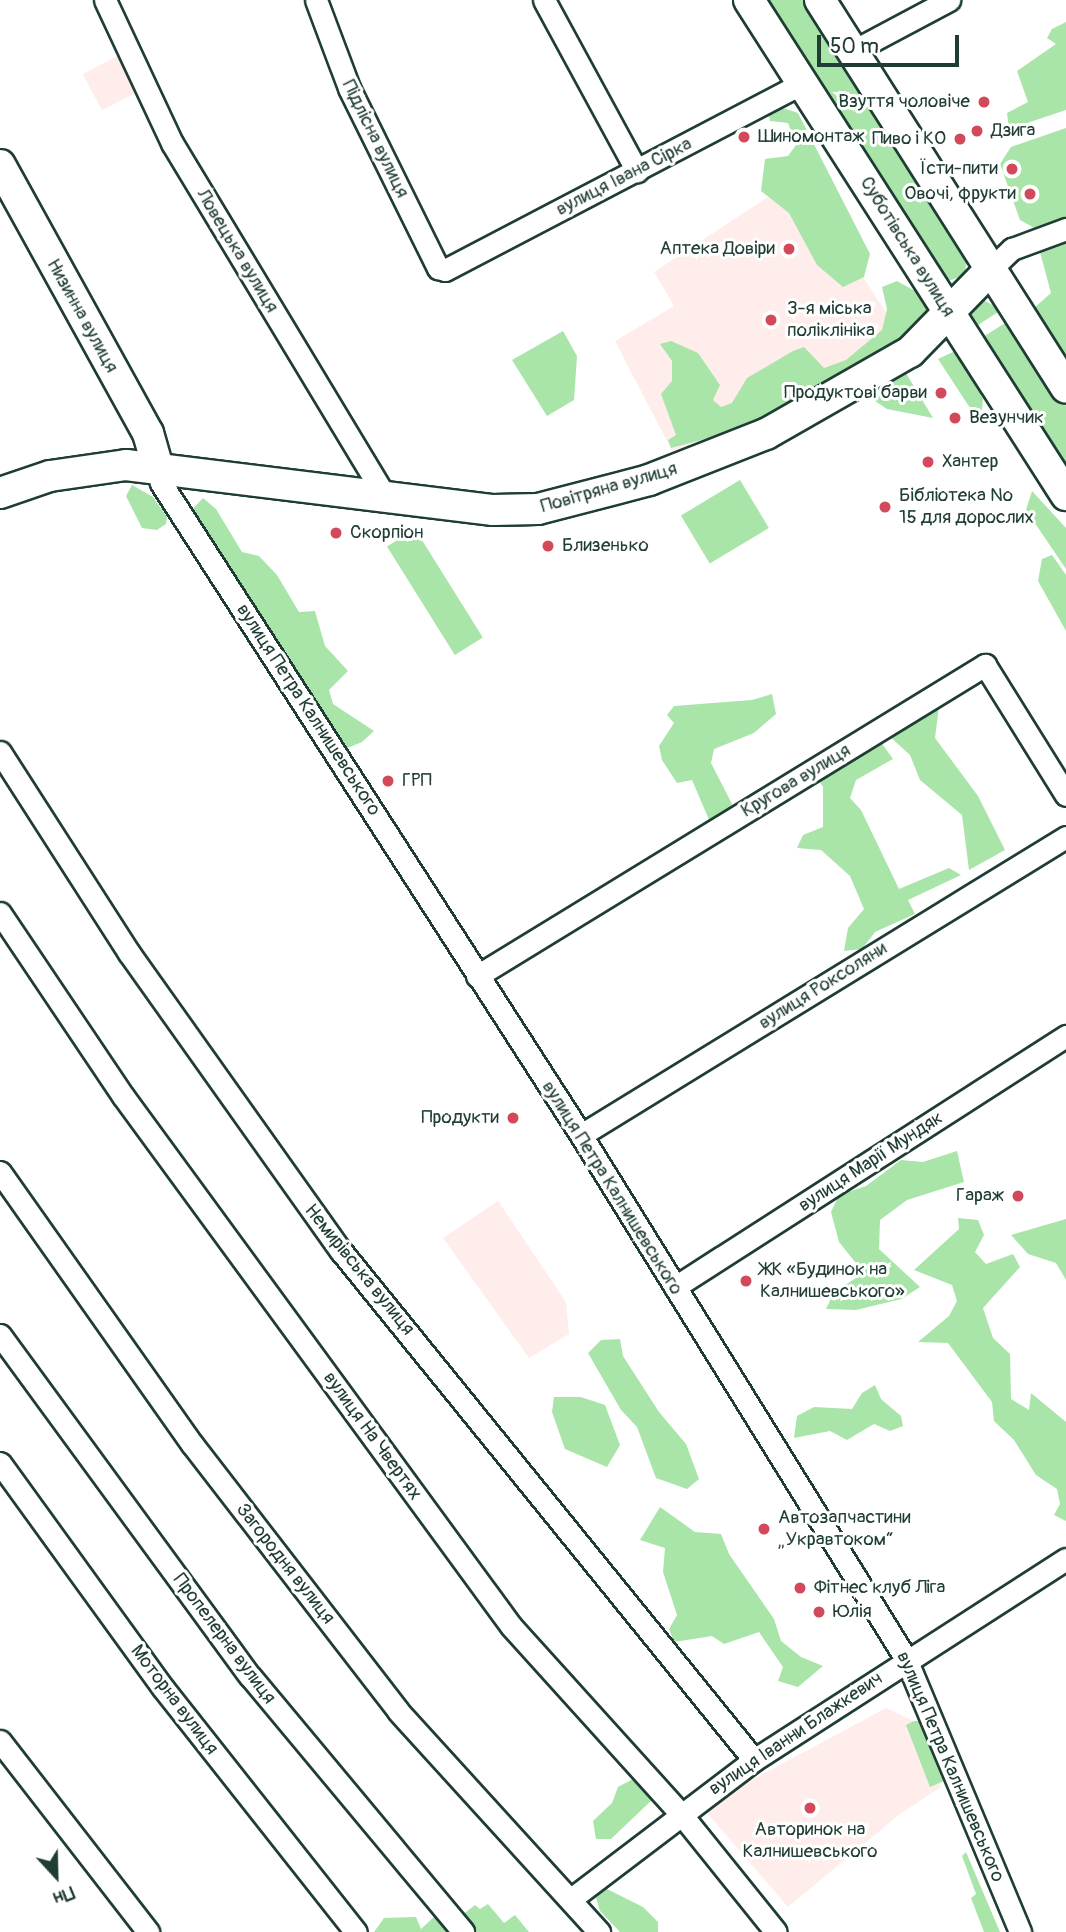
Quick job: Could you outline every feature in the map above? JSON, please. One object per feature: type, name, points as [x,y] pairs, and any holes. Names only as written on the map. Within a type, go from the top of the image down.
[{"type":"street","name":"Ловецька вулиця","points":[[105,0],[172,143],[384,494]]},
{"type":"street","name":"Підлісна вулиця","points":[[316,0],[349,88],[438,268],[445,270]]},
{"type":"street","points":[[544,0],[637,171]]},
{"type":"street","name":"Суботівська вулиця","points":[[749,0],[1066,495]]},
{"type":"street","points":[[820,0],[1066,388]]},
{"type":"street","points":[[853,51],[949,0]]},
{"type":"street","name":"вулиця Івана Сірка","points":[[445,270],[802,83]]},
{"type":"street","name":"Низинна вулиця","points":[[0,165],[148,433],[158,469]]},
{"type":"street","name":"Повітряна вулиця","points":[[0,493],[50,476],[100,468],[158,469],[519,511],[649,480],[741,447],[828,401],[910,352],[992,268],[1026,242],[1066,229]]},
{"type":"street","name":"вулиця Петра Калнишевського","points":[[158,469],[161,483],[580,1135],[906,1659],[1020,1932]]},
{"type":"street","name":"Кругова вулиця","points":[[477,976],[985,665],[1066,795]]},
{"type":"street","name":"Немирівська вулиця","points":[[0,752],[137,964],[341,1251],[754,1760]]},
{"type":"street","name":"вулиця Роксоляни","points":[[580,1135],[1066,837]]},
{"type":"street","name":"вулиця На Чвертях","points":[[0,913],[123,1096],[511,1626],[681,1814],[776,1932]]},
{"type":"street","name":"вулиця Марії Мундяк","points":[[675,1287],[1066,1036]]},
{"type":"street","name":"Загородня вулиця","points":[[0,1172],[192,1444],[398,1712],[599,1932]]},
{"type":"street","name":"Пропелерна вулиця","points":[[0,1335],[250,1676],[463,1932]]},
{"type":"street","name":"Моторна вулиця","points":[[0,1463],[163,1688],[356,1932]]},
{"type":"street","name":"вулиця Іванни Блажкевич","points":[[571,1899],[754,1760],[906,1659],[1066,1559]]},
{"type":"street","points":[[0,1741],[148,1932]]},
{"type":"shaded area","points":[[119,55],[138,91],[102,110],[83,74]]},
{"type":"shaded area","name":"3-я міська поліклініка","points":[[798,177],[900,334],[747,423],[672,451],[615,341],[674,306],[654,272]]},
{"type":"shaded area","points":[[498,1201],[566,1302],[569,1334],[529,1358],[443,1238]]},
{"type":"shaded area","name":"Авторинок на Калнишевського","points":[[886,1708],[916,1722],[941,1787],[900,1814],[788,1907],[708,1814],[711,1802]]},
{"type":"green space","points":[[752,0],[803,0],[808,6],[967,251],[965,275],[951,280],[936,277]]},
{"type":"green space","points":[[1066,22],[1066,110],[1009,129],[1007,113],[1028,102],[1017,71],[1056,44],[1047,38],[1052,29]]},
{"type":"green space","points":[[783,108],[798,113],[870,254],[864,277],[843,287],[817,265],[789,213],[761,191],[765,159],[788,156],[796,145],[788,123],[770,121],[769,115]]},
{"type":"green space","points":[[1066,128],[1066,220],[1038,230],[1020,220],[1000,164],[1011,147]]},
{"type":"green space","points":[[1066,240],[1066,369],[1051,351],[1034,308],[1051,293],[1040,252],[1048,243]]},
{"type":"green space","points":[[897,281],[917,292],[935,322],[750,427],[671,448],[668,440],[676,435],[661,394],[672,381],[672,361],[660,344],[671,341],[698,353],[720,385],[713,400],[721,407],[732,403],[747,378],[793,351],[804,347],[824,368],[846,360],[882,330],[887,309],[882,287]]},
{"type":"green space","points":[[982,299],[1001,310],[972,329],[967,313]]},
{"type":"green space","points":[[1010,320],[1066,406],[1066,478],[978,340]]},
{"type":"green space","points":[[563,331],[577,356],[574,400],[547,416],[512,360]]},
{"type":"green space","points":[[955,351],[983,399],[982,410],[972,411],[938,359]]},
{"type":"green space","points":[[904,370],[933,418],[887,409],[872,399],[871,390]]},
{"type":"green space","points":[[740,480],[769,528],[710,564],[681,516]]},
{"type":"green space","points":[[132,485],[153,497],[167,517],[166,524],[157,530],[142,528],[126,496]]},
{"type":"green space","points":[[1032,491],[1066,528],[1066,569],[1026,510]]},
{"type":"green space","points":[[203,498],[216,509],[242,552],[259,556],[277,575],[299,612],[315,611],[325,646],[348,671],[329,690],[333,704],[374,731],[362,742],[340,751],[315,701],[291,683],[185,517]]},
{"type":"green space","points":[[415,529],[483,638],[455,655],[387,546]]},
{"type":"green space","points":[[1052,555],[1066,575],[1066,631],[1038,581],[1042,559]]},
{"type":"green space","points":[[772,694],[776,714],[754,733],[714,749],[711,763],[732,804],[725,815],[710,822],[692,780],[677,783],[662,760],[659,746],[674,723],[667,715],[674,706],[752,700]]},
{"type":"green space","points":[[932,704],[939,706],[935,738],[978,796],[1005,850],[969,870],[962,815],[920,780],[910,755],[887,734]]},
{"type":"green space","points":[[878,738],[893,759],[856,780],[850,798],[861,810],[899,889],[949,868],[961,875],[908,900],[915,914],[875,932],[862,949],[844,951],[848,928],[864,909],[850,876],[821,850],[797,848],[803,835],[823,827],[823,787],[816,776]]},
{"type":"green space","points":[[957,1151],[964,1182],[907,1200],[880,1220],[879,1249],[920,1287],[901,1299],[856,1310],[826,1309],[834,1292],[864,1273],[839,1242],[831,1212],[839,1195],[866,1186],[901,1160],[923,1162]]},
{"type":"green space","points":[[958,1218],[978,1220],[984,1235],[975,1252],[986,1264],[1013,1254],[1020,1267],[983,1308],[993,1338],[1010,1354],[1011,1399],[1029,1410],[1031,1393],[1066,1422],[1066,1521],[1054,1515],[1060,1504],[1057,1489],[1036,1475],[1014,1440],[994,1421],[992,1402],[948,1343],[918,1342],[949,1316],[957,1301],[952,1285],[914,1270],[959,1229]]},
{"type":"green space","points":[[1066,1219],[1066,1280],[1056,1263],[1028,1254],[1011,1235]]},
{"type":"green space","points":[[620,1339],[623,1356],[659,1412],[686,1444],[699,1479],[687,1489],[656,1478],[637,1427],[621,1410],[588,1353],[601,1340]]},
{"type":"green space","points":[[875,1385],[881,1399],[901,1416],[903,1426],[890,1431],[874,1424],[847,1440],[830,1431],[794,1438],[797,1416],[814,1407],[852,1409],[862,1393]]},
{"type":"green space","points":[[554,1397],[581,1397],[605,1405],[620,1445],[607,1467],[565,1449],[552,1412]]},
{"type":"green space","points":[[660,1507],[695,1532],[721,1534],[729,1554],[774,1619],[781,1641],[801,1657],[823,1666],[798,1687],[778,1681],[783,1667],[759,1632],[724,1644],[712,1636],[674,1642],[669,1629],[677,1615],[663,1572],[665,1548],[640,1540]]},
{"type":"green space","points":[[914,1721],[926,1721],[945,1766],[944,1781],[930,1787],[906,1725]]},
{"type":"green space","points":[[637,1777],[654,1790],[653,1799],[611,1839],[596,1839],[593,1821],[612,1803],[618,1787]]},
{"type":"green space","points":[[966,1852],[1000,1932],[984,1932],[971,1898],[976,1894],[962,1856]]},
{"type":"green space","points":[[605,1888],[643,1907],[658,1922],[658,1932],[620,1932],[600,1911],[596,1898]]},
{"type":"green space","points":[[488,1904],[504,1923],[515,1915],[529,1932],[477,1932],[462,1915],[475,1905],[480,1909]]},
{"type":"green space","points":[[435,1916],[449,1932],[374,1932],[384,1918],[416,1917],[421,1929]]},
{"type":"place","name":"Взуття чоловіче","points":[[984,102]]},
{"type":"place","name":"Дзига","points":[[977,131]]},
{"type":"place","name":"Шиномонтаж","points":[[744,137]]},
{"type":"place","name":"Пиво і КО","points":[[960,139]]},
{"type":"place","name":"Їсти-пити","points":[[1012,169]]},
{"type":"place","name":"Овочі, фрукти","points":[[1030,194]]},
{"type":"place","name":"Аптека Довіри","points":[[789,249]]},
{"type":"place","name":"3-я міська поліклініка","points":[[771,320]]},
{"type":"place","name":"Продуктові барви","points":[[941,393]]},
{"type":"place","name":"Везунчик","points":[[955,418]]},
{"type":"place","name":"Хантер","points":[[928,462]]},
{"type":"place","name":"Бібліотека № 15 для дорослих","points":[[885,507]]},
{"type":"place","name":"Скорпіон","points":[[336,533]]},
{"type":"place","name":"Близенько","points":[[548,546]]},
{"type":"place","name":"ГРП","points":[[388,781]]},
{"type":"place","name":"Продукти","points":[[513,1118]]},
{"type":"place","name":"Гараж","points":[[1018,1196]]},
{"type":"place","name":"ЖК «Будинок на Калнишевського»","points":[[746,1281]]},
{"type":"place","name":"Автозапчастини „Укравтоком“","points":[[764,1529]]},
{"type":"place","name":"Фітнес клуб Ліга","points":[[800,1588]]},
{"type":"place","name":"Юлія","points":[[819,1612]]},
{"type":"place","name":"Авторинок на Калнишевського","points":[[810,1808]]}]
